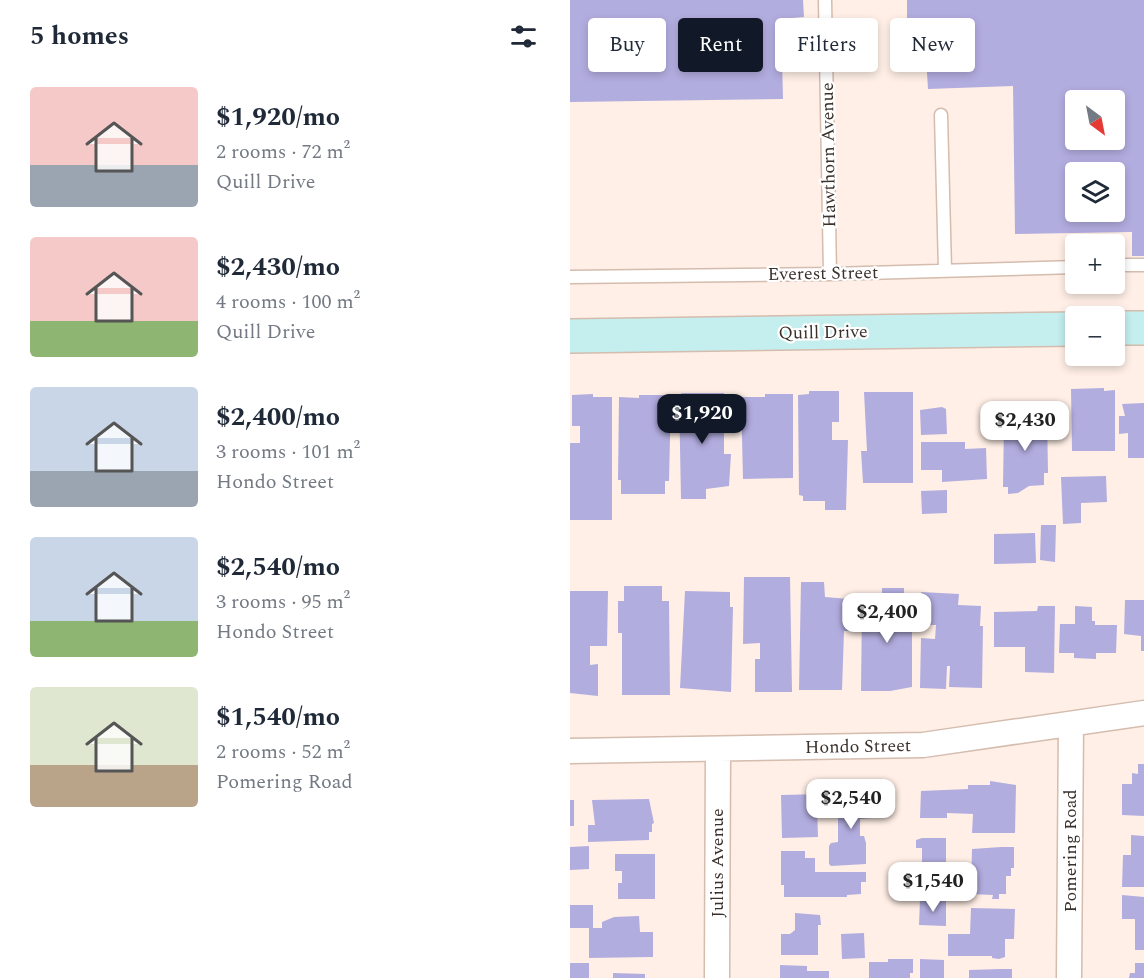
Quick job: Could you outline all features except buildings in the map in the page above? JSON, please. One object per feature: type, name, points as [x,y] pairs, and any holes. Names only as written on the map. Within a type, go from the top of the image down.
[{"type":"street","points":[[1125,328],[1144,328]]},
{"type":"street","name":"Quill Drive","points":[[570,336],[1065,329]]},
{"type":"street","name":"Hondo Street","points":[[570,752],[923,745],[1144,713]]},
{"type":"street","name":"Pomering Road","points":[[1069,978],[1071,724]]},
{"type":"street","name":"Julius Avenue","points":[[717,978],[718,749]]},
{"type":"lane","name":"Hawthorn Avenue","points":[[825,0],[831,274]]},
{"type":"lane","points":[[941,115],[945,270]]},
{"type":"lane","points":[[1125,265],[1144,264]]},
{"type":"lane","name":"Everest Street","points":[[570,277],[831,274],[1065,267]]}]
